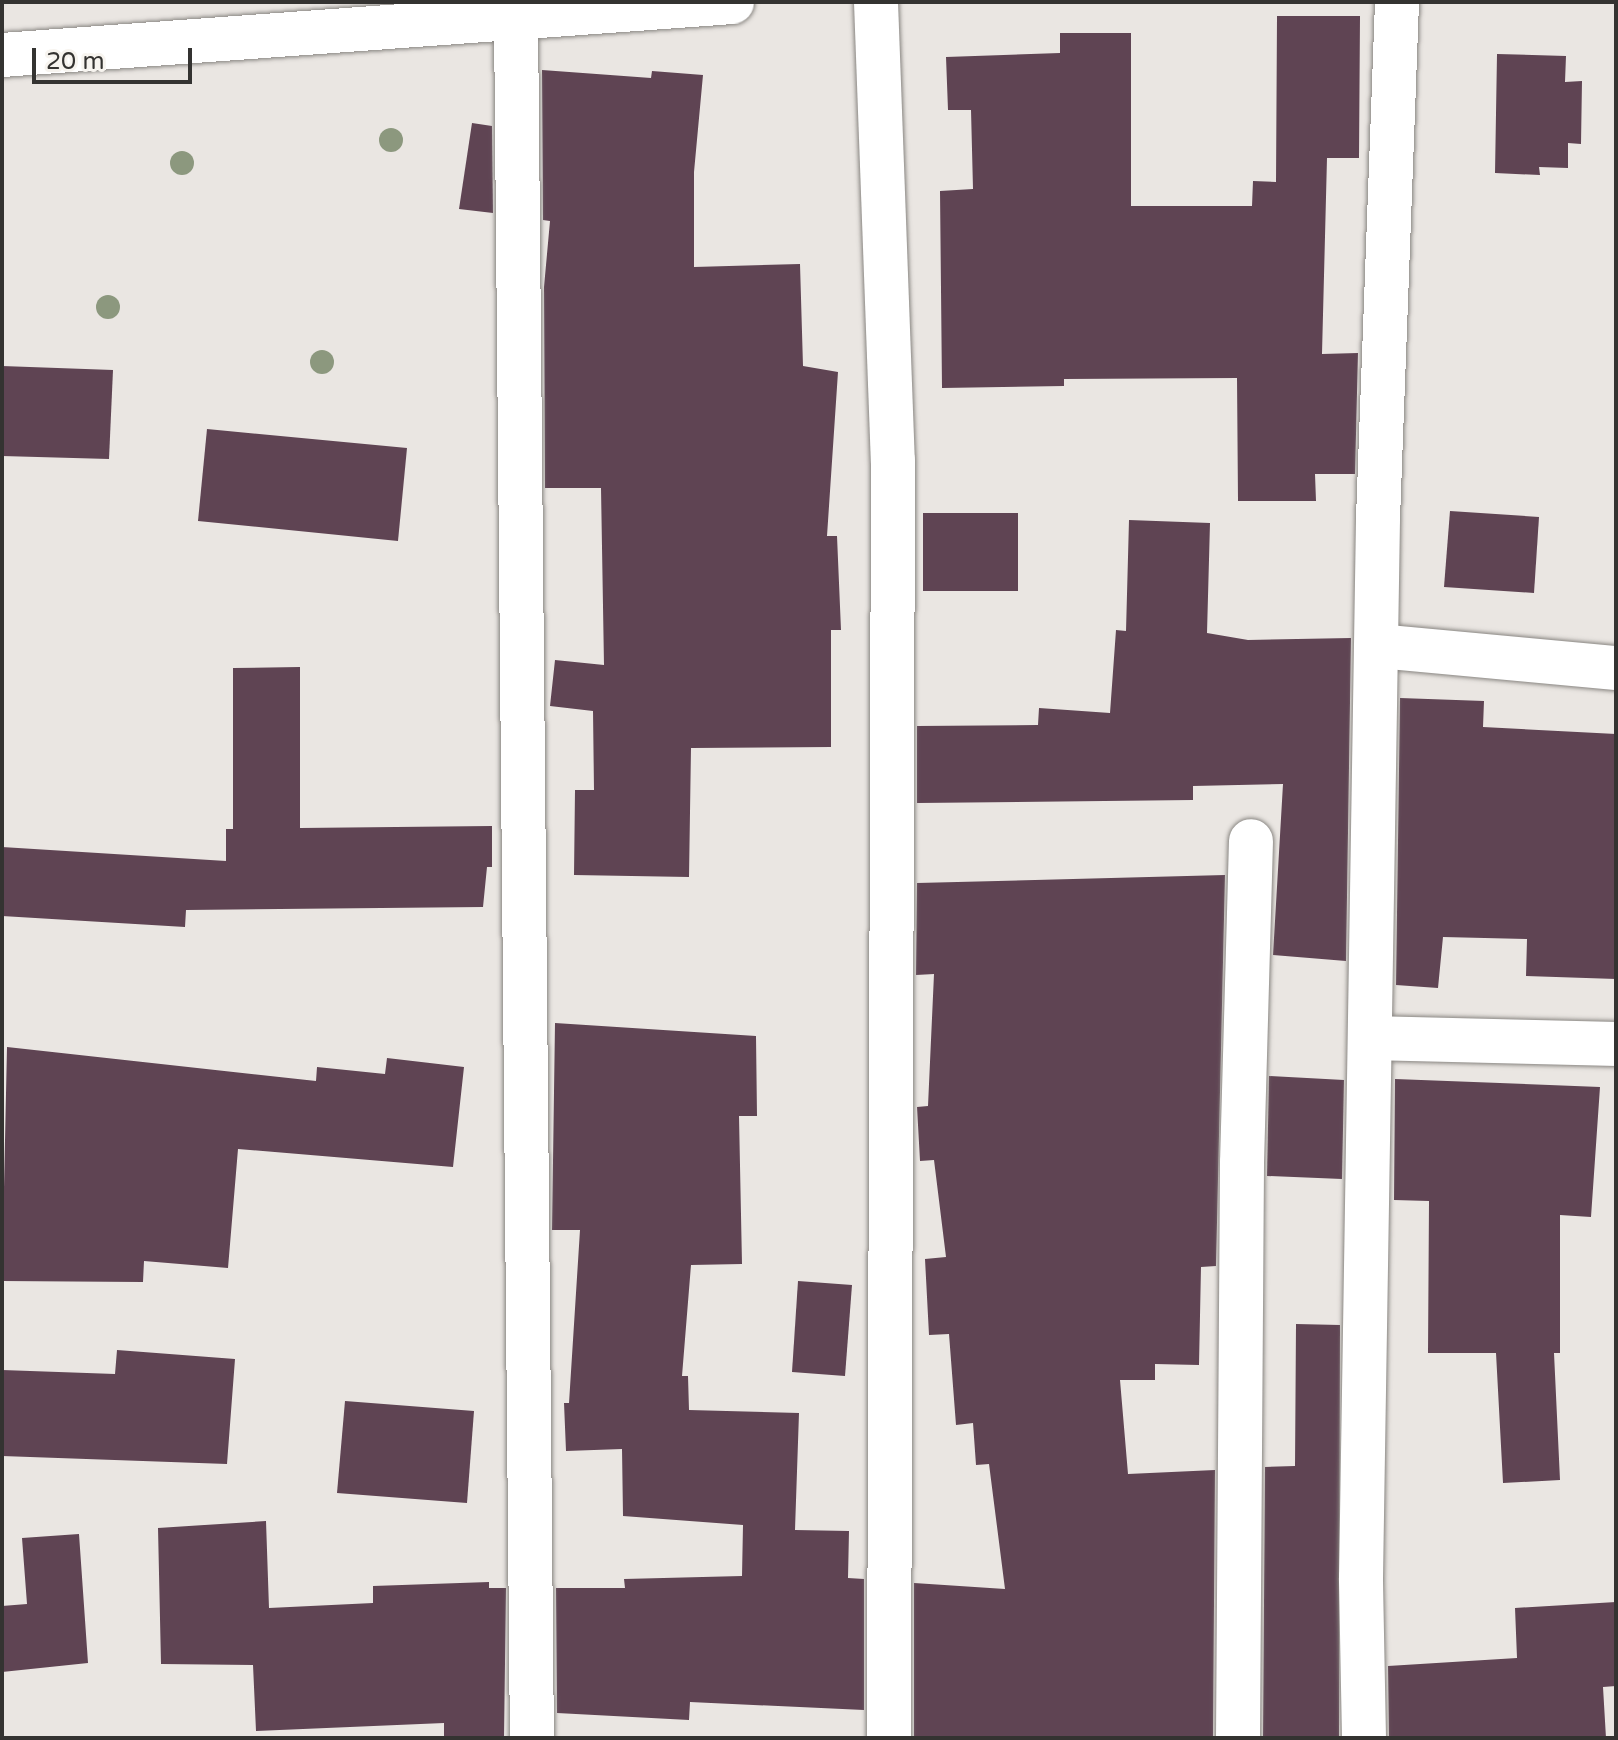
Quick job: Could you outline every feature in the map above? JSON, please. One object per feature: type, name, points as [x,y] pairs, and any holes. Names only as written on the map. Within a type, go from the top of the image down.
[{"type":"street","points":[[2,55],[732,2]]},
{"type":"street","points":[[876,2],[893,460],[889,1738]]},
{"type":"street","points":[[1364,1738],[1377,646],[1397,2]]},
{"type":"street","points":[[516,17],[532,1738]]},
{"type":"street","points":[[1377,646],[1616,668]]},
{"type":"street","points":[[1238,1738],[1242,1163],[1251,841]]},
{"type":"street","points":[[1371,1038],[1616,1044]]},
{"type":"building","points":[[1277,16],[1360,16],[1359,158],[1327,158],[1322,354],[1358,353],[1355,474],[1315,474],[1316,501],[1238,501],[1237,378],[1064,379],[1064,386],[942,388],[940,191],[973,189],[971,110],[948,110],[946,57],[1060,53],[1060,33],[1131,33],[1131,206],[1252,206],[1253,181],[1276,182]]},
{"type":"building","points":[[1497,54],[1566,56],[1565,82],[1582,81],[1581,144],[1568,143],[1568,168],[1539,167],[1540,175],[1495,173]]},
{"type":"building","points":[[542,70],[651,78],[652,71],[703,75],[694,172],[694,267],[800,264],[803,366],[838,372],[827,536],[837,536],[841,630],[831,630],[831,747],[691,748],[689,877],[574,875],[575,790],[594,790],[593,711],[550,706],[555,660],[604,665],[601,488],[545,488],[544,287],[550,221],[543,220]]},
{"type":"building","points":[[472,123],[492,126],[493,213],[459,209]]},
{"type":"building","points":[[2,366],[113,370],[109,459],[2,456]]},
{"type":"building","points":[[207,429],[407,448],[398,541],[198,521]]},
{"type":"building","points":[[1450,511],[1539,517],[1534,593],[1444,587]]},
{"type":"building","points":[[923,513],[1018,513],[1018,591],[923,591]]},
{"type":"building","points":[[1129,520],[1210,523],[1207,633],[1248,640],[1351,638],[1346,961],[1273,955],[1283,784],[1193,786],[1193,800],[917,803],[917,726],[1038,725],[1039,708],[1110,713],[1116,630],[1126,631]]},
{"type":"building","points":[[300,667],[300,828],[492,826],[492,867],[487,867],[483,907],[186,910],[185,927],[2,916],[2,847],[226,861],[226,829],[233,829],[233,668]]},
{"type":"building","points":[[1400,698],[1484,701],[1483,727],[1616,734],[1616,979],[1526,976],[1527,939],[1443,937],[1438,988],[1396,985]]},
{"type":"building","points":[[1225,875],[1216,1266],[1201,1267],[1199,1365],[1155,1364],[1155,1380],[1120,1380],[1128,1474],[1215,1470],[1213,1738],[914,1738],[914,1583],[1005,1589],[989,1464],[976,1465],[973,1423],[956,1425],[949,1334],[929,1335],[925,1259],[946,1257],[934,1160],[920,1161],[917,1107],[928,1106],[934,974],[916,975],[917,883]]},
{"type":"building","points":[[555,1023],[756,1036],[757,1116],[739,1116],[742,1264],[691,1265],[682,1376],[688,1376],[689,1410],[799,1413],[795,1530],[849,1531],[848,1578],[864,1579],[864,1710],[690,1702],[689,1720],[557,1713],[556,1588],[625,1588],[624,1579],[742,1576],[743,1525],[623,1516],[622,1449],[566,1451],[564,1403],[569,1403],[580,1230],[552,1230]]},
{"type":"building","points":[[7,1047],[316,1081],[317,1067],[385,1074],[387,1058],[464,1067],[453,1167],[238,1149],[228,1268],[144,1261],[143,1282],[2,1281]]},
{"type":"building","points":[[1269,1076],[1344,1080],[1342,1179],[1267,1176]]},
{"type":"building","points":[[1395,1079],[1600,1087],[1591,1217],[1560,1215],[1560,1353],[1554,1353],[1560,1480],[1503,1483],[1496,1353],[1428,1353],[1429,1201],[1394,1200]]},
{"type":"building","points":[[798,1281],[852,1285],[845,1376],[792,1372]]},
{"type":"building","points":[[1296,1324],[1340,1325],[1339,1738],[1263,1738],[1265,1467],[1295,1466]]},
{"type":"building","points":[[117,1350],[235,1359],[227,1464],[2,1456],[2,1370],[115,1374]]},
{"type":"building","points":[[345,1401],[474,1411],[467,1503],[337,1493]]},
{"type":"building","points":[[266,1521],[269,1608],[373,1603],[373,1586],[489,1582],[489,1588],[506,1588],[504,1738],[444,1738],[444,1723],[256,1731],[253,1665],[161,1664],[158,1528]]},
{"type":"building","points":[[79,1534],[88,1663],[2,1672],[2,1606],[27,1604],[22,1538]]},
{"type":"building","points":[[1616,1602],[1616,1686],[1603,1687],[1606,1738],[1389,1738],[1388,1666],[1517,1658],[1515,1608]]}]
